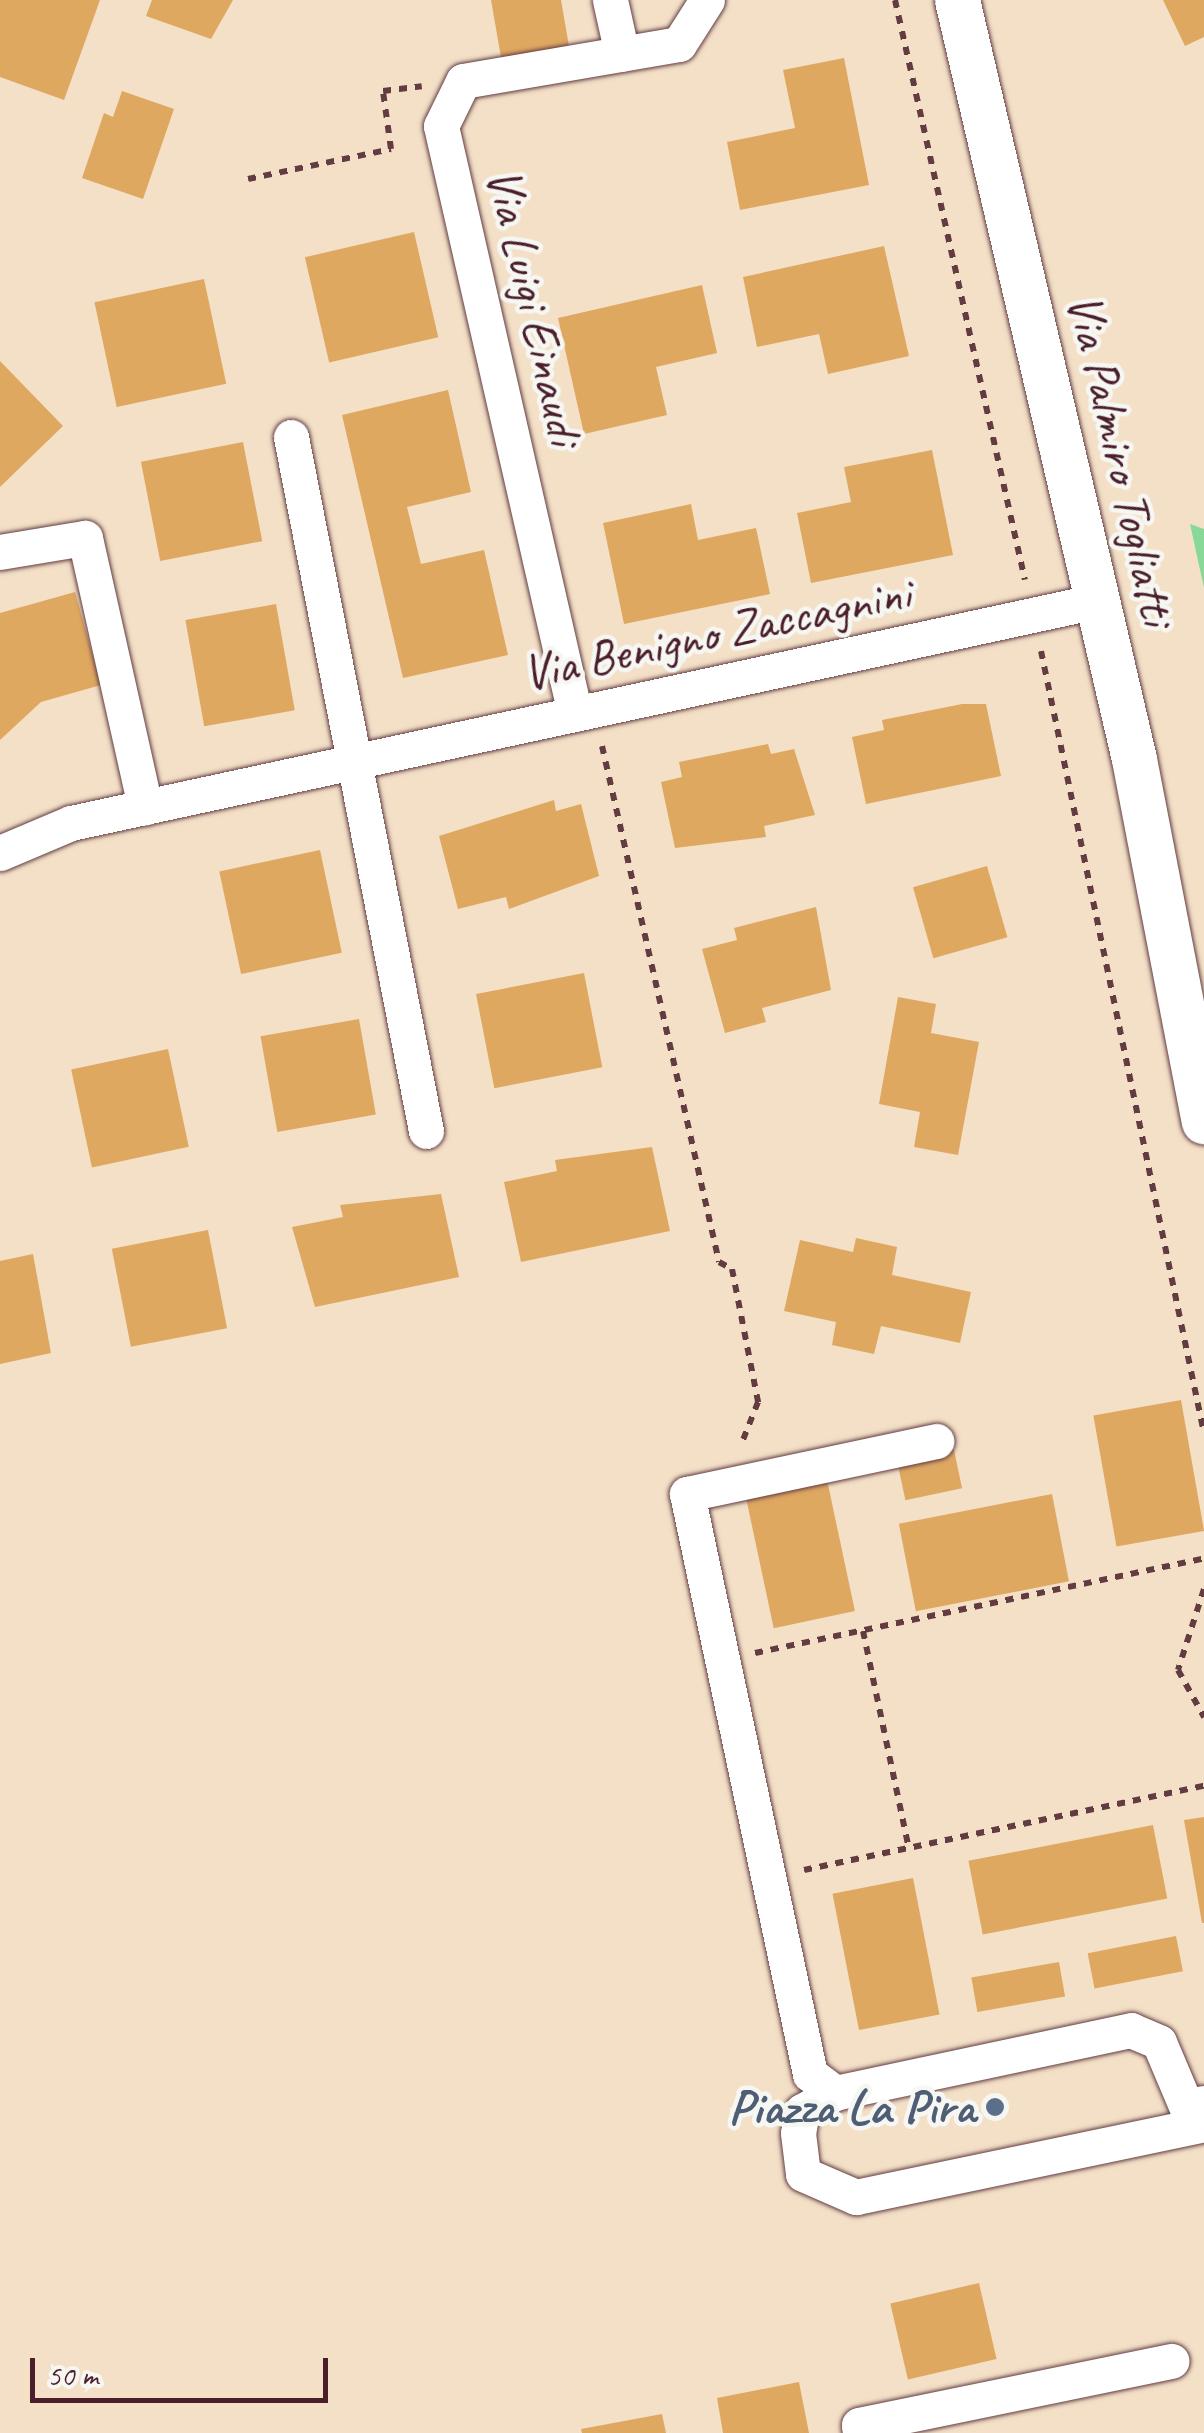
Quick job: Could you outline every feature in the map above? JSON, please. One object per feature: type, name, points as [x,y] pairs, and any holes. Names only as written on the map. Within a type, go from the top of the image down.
[{"type":"street","points":[[610,0],[622,54]]},
{"type":"street","points":[[463,81],[680,44],[707,0]]},
{"type":"street","name":"Via Palmiro Togliatti","points":[[957,0],[1098,601],[1204,1121]]},
{"type":"street","name":"Via Luigi Einaudi","points":[[463,81],[441,126],[585,712]]},
{"type":"street","points":[[292,436],[426,1131]]},
{"type":"street","points":[[0,552],[85,538],[145,807]]},
{"type":"street","name":"Via Benigno Zaccagnini","points":[[0,853],[35,834],[145,807],[1098,601]]},
{"type":"street","points":[[822,2083],[768,1877],[687,1494],[936,1441]]},
{"type":"street","points":[[1204,2104],[1186,2106],[1160,2042],[1130,2030],[822,2083],[802,2111],[803,2174],[856,2197],[1204,2124]]},
{"type":"street","points":[[860,2433],[859,2425],[1172,2362]]},
{"type":"path","points":[[895,0],[1032,615],[1204,1433]]},
{"type":"path","points":[[248,179],[391,149],[384,91],[463,81]]},
{"type":"path","points":[[585,712],[758,1402],[732,1464],[734,1482]]},
{"type":"path","points":[[722,1660],[1204,1558]]},
{"type":"path","points":[[1204,1589],[1178,1670],[1204,1717]]},
{"type":"path","points":[[863,1630],[909,1849]]},
{"type":"path","points":[[768,1877],[1204,1786]]},
{"type":"green space","points":[[1190,524],[1204,529],[1204,588]]},
{"type":"building","points":[[0,0],[100,0],[64,100],[0,77]]},
{"type":"building","points":[[152,0],[233,0],[211,39],[146,16]]},
{"type":"building","points":[[491,0],[561,0],[570,52],[502,63]]},
{"type":"building","points":[[1163,0],[1204,0],[1204,37],[1185,46]]},
{"type":"building","points":[[844,58],[869,185],[740,210],[727,142],[795,128],[783,70]]},
{"type":"building","points":[[122,91],[174,109],[143,199],[82,178],[104,113],[113,117]]},
{"type":"building","points":[[414,232],[438,337],[329,362],[305,257]]},
{"type":"building","points":[[884,246],[909,356],[828,374],[819,334],[757,347],[743,277]]},
{"type":"building","points":[[204,279],[226,384],[117,407],[94,302]]},
{"type":"building","points":[[702,285],[717,353],[656,367],[667,415],[584,434],[558,318]]},
{"type":"building","points":[[0,361],[63,426],[0,487]]},
{"type":"building","points":[[448,390],[471,492],[407,507],[421,564],[484,550],[508,655],[403,678],[342,415]]},
{"type":"building","points":[[243,442],[262,541],[160,561],[141,462]]},
{"type":"building","points":[[932,450],[953,555],[811,583],[797,513],[851,502],[844,467]]},
{"type":"building","points":[[691,504],[698,540],[756,528],[770,594],[624,624],[603,523]]},
{"type":"building","points":[[75,592],[101,685],[41,702],[0,740],[0,613]]},
{"type":"building","points":[[276,604],[295,710],[204,726],[185,620]]},
{"type":"building","points":[[962,704],[986,704],[1001,776],[866,804],[852,737],[884,730],[882,720]]},
{"type":"building","points":[[768,744],[771,754],[794,749],[815,815],[764,826],[766,837],[675,848],[661,782],[682,777],[679,762]]},
{"type":"building","points":[[554,800],[556,811],[581,804],[599,876],[509,909],[506,897],[458,909],[439,836]]},
{"type":"building","points":[[320,850],[342,953],[241,974],[219,871]]},
{"type":"building","points":[[987,866],[1007,937],[933,958],[913,887]]},
{"type":"building","points":[[816,907],[831,990],[762,1008],[766,1022],[725,1033],[702,949],[737,940],[734,928]]},
{"type":"building","points":[[584,973],[602,1067],[494,1088],[476,994]]},
{"type":"building","points":[[898,997],[936,1004],[931,1033],[979,1042],[958,1155],[914,1147],[920,1112],[879,1104]]},
{"type":"building","points":[[359,1019],[376,1115],[277,1132],[261,1036]]},
{"type":"building","points":[[168,1049],[189,1147],[92,1167],[71,1070]]},
{"type":"building","points":[[652,1147],[670,1231],[521,1262],[504,1182],[557,1171],[555,1160]]},
{"type":"building","points":[[441,1194],[459,1277],[315,1307],[292,1227],[343,1217],[340,1205]]},
{"type":"building","points":[[208,1230],[227,1328],[131,1347],[112,1249]]},
{"type":"building","points":[[856,1238],[897,1247],[892,1275],[971,1292],[960,1343],[881,1326],[874,1354],[832,1345],[836,1322],[784,1311],[800,1240],[853,1252]]},
{"type":"building","points":[[33,1254],[51,1353],[0,1364],[0,1261]]},
{"type":"building","points":[[1181,1400],[1204,1531],[1116,1546],[1093,1415]]},
{"type":"building","points":[[954,1450],[962,1488],[905,1500],[897,1462]]},
{"type":"building","points":[[826,1475],[855,1611],[774,1628],[745,1492]]},
{"type":"building","points":[[1052,1494],[1069,1581],[916,1611],[899,1524]]},
{"type":"building","points":[[1204,1817],[1204,1923],[1202,1923],[1184,1820]]},
{"type":"building","points":[[1153,1825],[1167,1899],[983,1934],[968,1861]]},
{"type":"building","points":[[913,1878],[940,2014],[859,2030],[833,1894]]},
{"type":"building","points":[[1176,1936],[1183,1971],[1095,1989],[1088,1953]]},
{"type":"building","points":[[1059,1962],[1065,1996],[977,2012],[971,1977]]},
{"type":"building","points":[[979,2283],[997,2359],[908,2379],[890,2303]]},
{"type":"building","points":[[799,2382],[809,2433],[723,2433],[717,2398]]},
{"type":"building","points":[[662,2414],[666,2433],[582,2433],[581,2429]]},
{"type":"place","name":"Piazza La Pira","points":[[995,2107]]}]
